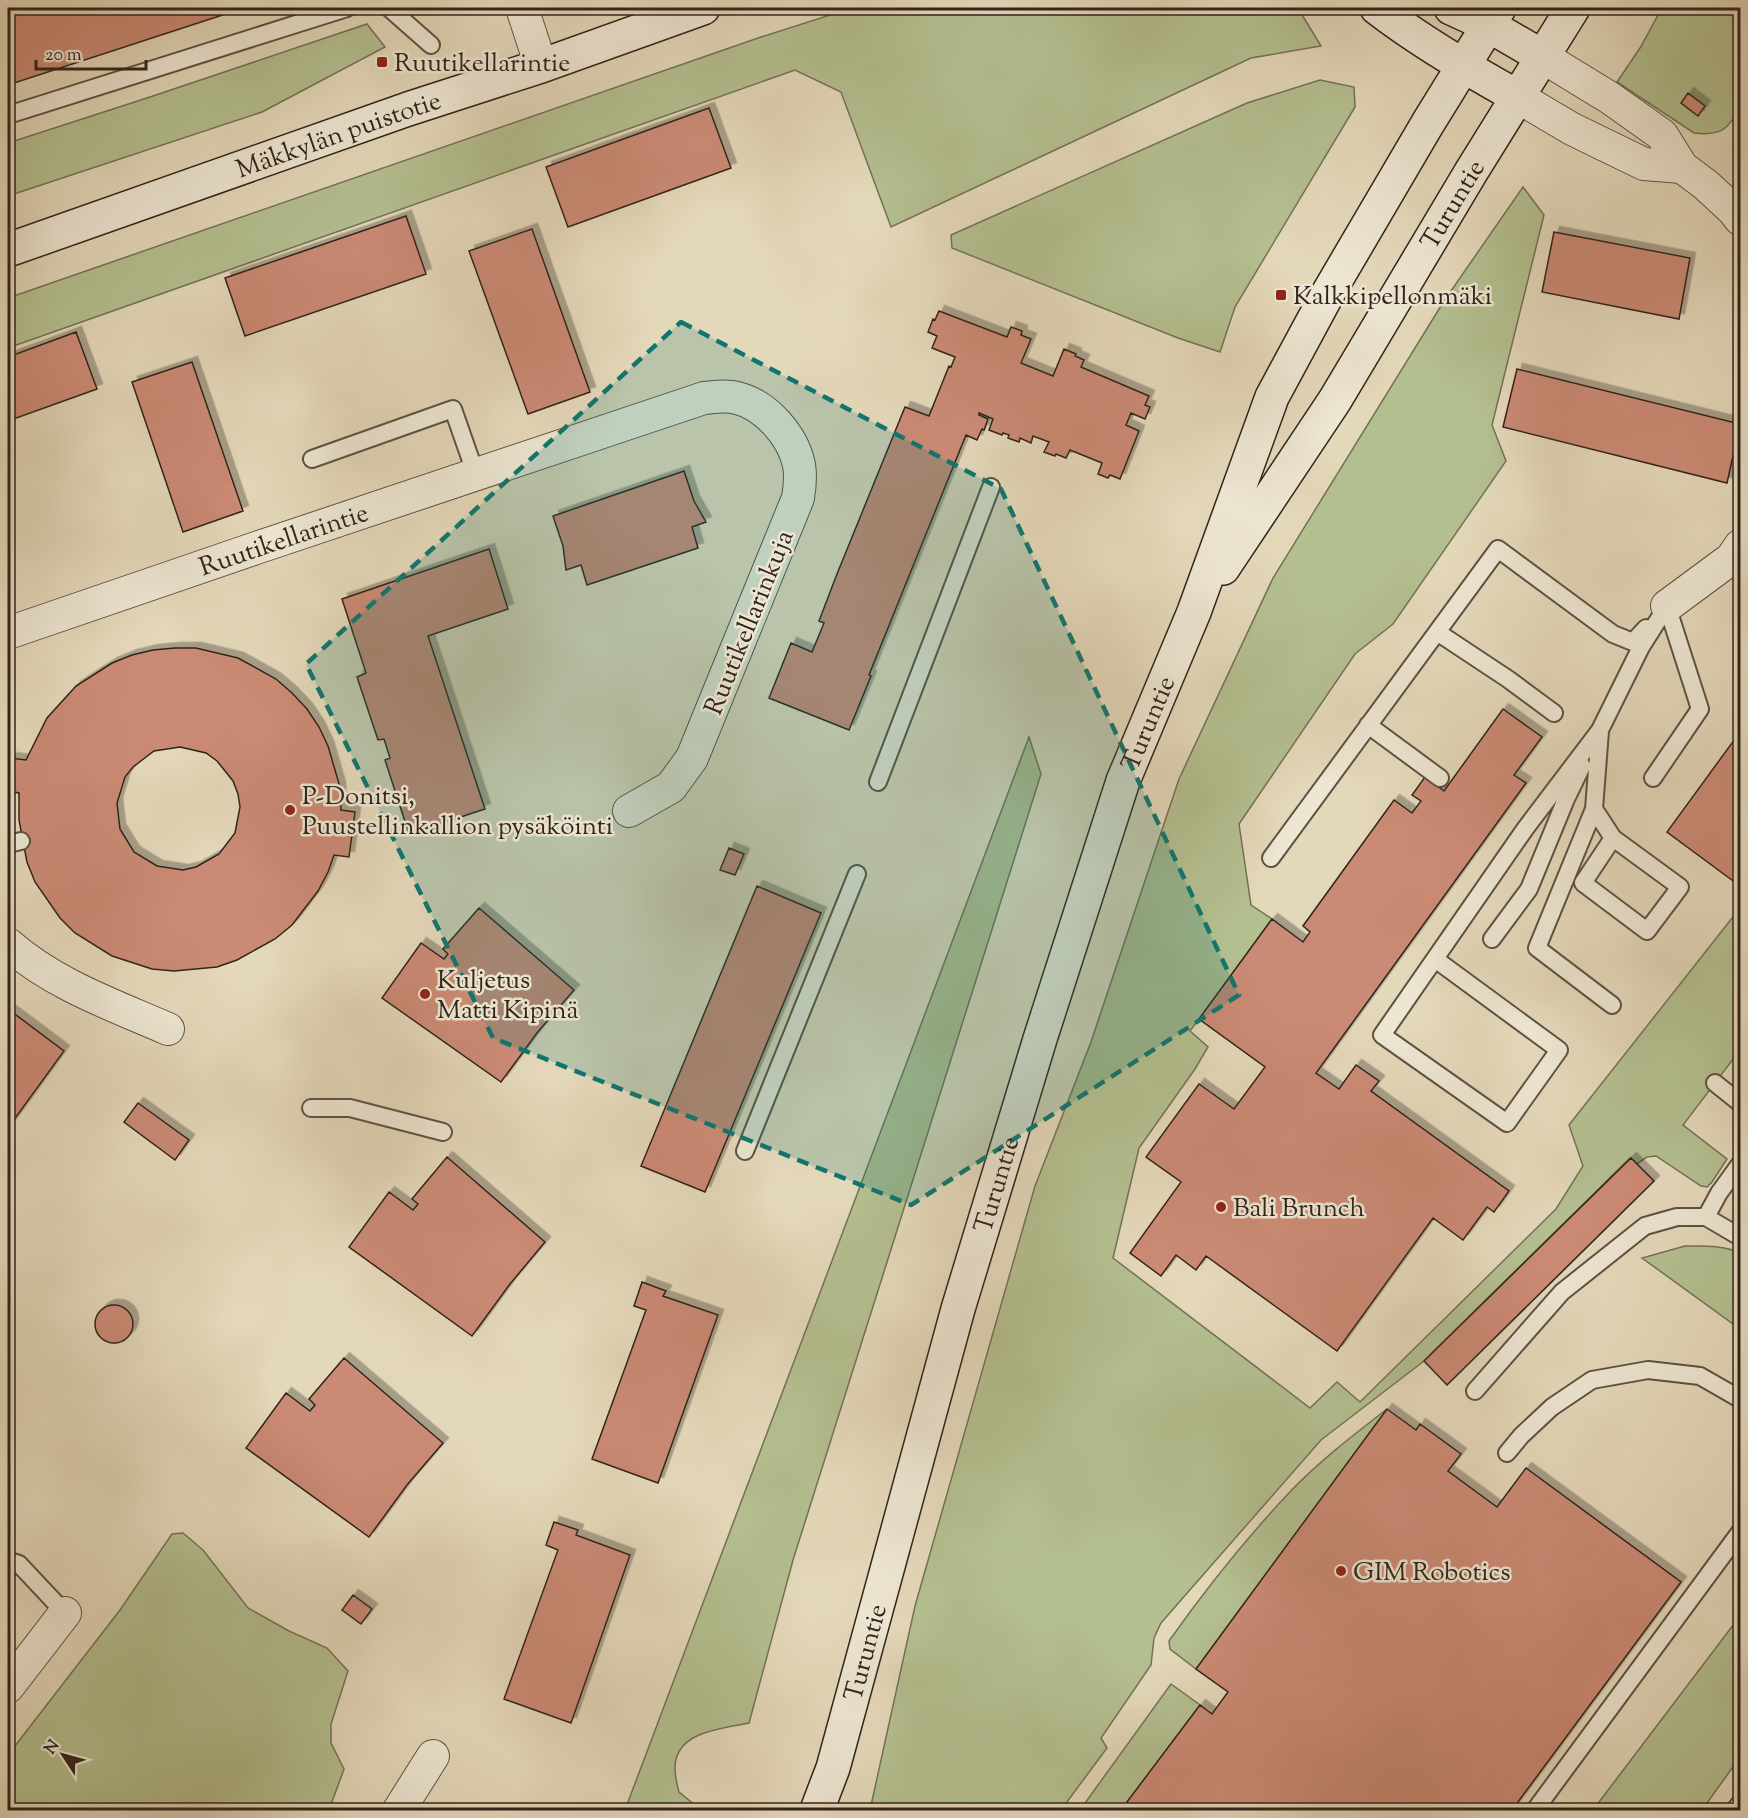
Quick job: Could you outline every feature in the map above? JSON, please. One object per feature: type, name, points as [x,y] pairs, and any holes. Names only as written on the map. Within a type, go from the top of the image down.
[{"type":"main road","name":"Mäkkylän puistotie","points":[[8,250],[408,109],[541,66],[704,8]]},
{"type":"main road","points":[[1377,8],[1463,66],[1518,97]]},
{"type":"main road","points":[[1451,8],[1494,16],[1543,57]]},
{"type":"main road","name":"Turuntie","points":[[1194,612],[1335,400],[1573,8]]},
{"type":"main road","name":"Turuntie","points":[[817,1810],[832,1767],[958,1309],[1040,1039],[1123,781],[1194,612],[1272,397],[1326,295],[1494,16]]},
{"type":"main road","name":"Turuntie","points":[[825,1810],[832,1767]]},
{"type":"street","points":[[522,8],[541,66]]},
{"type":"street","points":[[1543,57],[1610,98],[1662,135],[1682,167],[1706,185],[1740,219]]},
{"type":"street","points":[[1518,97],[1572,129],[1644,164],[1682,167]]},
{"type":"street","name":"Ruutikellarintie","points":[[8,633],[704,398],[723,396],[738,398],[764,412]]},
{"type":"street","name":"Ruutikellarinkuja","points":[[629,811],[671,787],[692,758],[798,498],[801,482],[796,452],[787,437],[764,412]]},
{"type":"street","points":[[1668,606],[1732,558],[1740,546]]},
{"type":"street","points":[[8,944],[25,960],[52,977],[168,1029]]},
{"type":"street","points":[[8,1687],[65,1613]]},
{"type":"street","points":[[399,1810],[433,1756]]},
{"type":"lane","points":[[8,114],[347,8]]},
{"type":"lane","points":[[388,8],[431,45]]},
{"type":"lane","points":[[312,459],[453,409],[476,475]]},
{"type":"lane","points":[[878,782],[991,487]]},
{"type":"lane","points":[[1271,858],[1498,549],[1612,634],[1633,642],[1668,606]]},
{"type":"lane","points":[[1492,939],[1529,889],[1566,799],[1641,647],[1668,606]]},
{"type":"lane","points":[[1653,778],[1700,709],[1668,606]]},
{"type":"lane","points":[[1437,632],[1554,713]]},
{"type":"lane","points":[[1368,725],[1440,778]]},
{"type":"lane","points":[[1600,730],[1594,809],[1537,948],[1612,1005]]},
{"type":"lane","points":[[1435,960],[1558,1050],[1507,1123],[1382,1035],[1525,829],[1600,730]]},
{"type":"lane","points":[[1594,809],[1613,838],[1680,887],[1647,931],[1582,883],[1613,838]]},
{"type":"lane","points":[[745,1151],[857,874]]},
{"type":"lane","points":[[1714,1083],[1740,1103]]},
{"type":"lane","points":[[311,1108],[350,1108],[443,1132]]},
{"type":"lane","points":[[1706,1217],[1719,1193],[1740,1164]]},
{"type":"lane","points":[[1475,1391],[1562,1292],[1645,1227],[1677,1216],[1706,1217],[1740,1237]]},
{"type":"lane","points":[[1507,1453],[1521,1436],[1552,1407],[1592,1380],[1648,1370],[1700,1376],[1740,1399]]},
{"type":"lane","points":[[1535,1810],[1740,1532]]},
{"type":"lane","points":[[8,1562],[19,1564],[65,1613]]},
{"type":"highlighted area","points":[[681,322],[1001,489],[1239,995],[911,1205],[493,1038],[306,664]]},
{"type":"green space","points":[[852,8],[1298,8],[1321,46],[1251,58],[891,227],[841,92],[795,70],[8,348],[8,298],[761,37]]},
{"type":"green space","points":[[1662,8],[1740,8],[1740,106],[1732,121],[1723,130],[1703,134],[1694,133],[1617,82],[1640,48]]},
{"type":"green space","points":[[367,24],[385,47],[262,112],[8,196],[8,143]]},
{"type":"green space","points":[[1320,80],[1354,87],[1355,107],[1235,307],[1220,352],[1178,338],[952,248],[951,235],[1247,103]]},
{"type":"green space","points":[[1523,187],[1544,215],[1492,425],[1506,461],[1393,624],[1355,654],[1239,824],[1251,905],[1272,919],[1190,1031],[1208,1047],[1139,1148],[1113,1258],[1310,1408],[1337,1382],[1360,1402],[1556,1209],[1583,1166],[1569,1125],[1740,908],[1740,1050],[1683,1125],[1727,1159],[1707,1187],[1701,1186],[1656,1156],[1647,1157],[1637,1164],[1630,1158],[1424,1361],[1321,1440],[1161,1623],[1154,1638],[1151,1665],[1101,1738],[1107,1748],[1061,1810],[870,1810],[915,1606],[1035,1186],[1091,1042],[1179,779],[1273,578],[1444,301]]},
{"type":"green space","points":[[1029,737],[1041,774],[793,1560],[749,1723],[714,1730],[691,1739],[677,1756],[675,1771],[679,1792],[701,1810],[625,1810],[928,1005]]},
{"type":"green space","points":[[1685,1246],[1720,1247],[1740,1253],[1740,1329],[1642,1258]]},
{"type":"green space","points":[[1387,1409],[1196,1669],[1170,1649],[1169,1641],[1183,1622],[1225,1566],[1271,1512],[1298,1483]]},
{"type":"green space","points":[[183,1533],[203,1550],[248,1608],[289,1631],[327,1648],[348,1671],[331,1724],[331,1743],[344,1769],[329,1810],[8,1810],[8,1755],[120,1610],[172,1534]]},
{"type":"green space","points":[[1740,1616],[1740,1757],[1702,1810],[1593,1810]]},
{"type":"green space","points":[[1171,1684],[1200,1705],[1121,1810],[1080,1810]]},
{"type":"building","points":[[8,8],[244,8],[8,85]]},
{"type":"building","points":[[1688,93],[1705,106],[1698,116],[1681,103]]},
{"type":"building","points":[[709,108],[731,168],[568,227],[546,167]]},
{"type":"building","points":[[406,216],[426,274],[245,336],[225,278]]},
{"type":"building","points":[[532,229],[590,392],[528,414],[469,251]]},
{"type":"building","points":[[1554,232],[1690,258],[1679,319],[1542,292]]},
{"type":"building","points":[[939,311],[1007,337],[1011,327],[1022,331],[1021,335],[1031,339],[1021,363],[1053,376],[1064,349],[1076,354],[1075,356],[1084,360],[1081,367],[1149,396],[1145,405],[1150,407],[1145,419],[1131,413],[1126,425],[1139,431],[1120,479],[1098,474],[1102,463],[1070,450],[1066,458],[1044,452],[1049,442],[1033,436],[1031,443],[1020,438],[1019,442],[1008,438],[1009,435],[989,430],[993,419],[979,413],[988,419],[984,430],[982,429],[977,440],[966,435],[849,730],[769,698],[791,643],[812,652],[824,623],[819,621],[905,407],[929,416],[949,366],[951,367],[955,357],[932,348],[937,336],[928,332]]},
{"type":"building","points":[[76,332],[97,389],[8,421],[8,357]]},
{"type":"building","points":[[192,362],[243,511],[183,532],[132,382]]},
{"type":"building","points":[[1517,369],[1740,424],[1727,483],[1503,427]]},
{"type":"building","points":[[684,471],[694,501],[706,522],[692,527],[698,548],[587,585],[581,565],[566,570],[563,546],[553,516]]},
{"type":"building","points":[[489,549],[508,609],[428,636],[485,809],[409,834],[385,760],[390,758],[384,739],[378,740],[357,677],[366,673],[342,599]]},
{"type":"building","name":"P-Donitsi, Puustellinkallion pysäköinti","points":[[196,648],[238,658],[276,679],[307,709],[319,727],[328,746],[340,787],[341,810],[355,812],[349,857],[334,855],[318,891],[292,925],[275,939],[237,960],[217,967],[174,971],[152,969],[112,956],[75,933],[60,918],[35,882],[27,862],[19,820],[19,793],[8,791],[10,758],[26,760],[47,718],[76,686],[112,663],[153,650]],"holes":[[[180,747],[206,753],[217,761],[233,781],[238,794],[240,807],[235,833],[219,854],[196,867],[183,870],[157,866],[134,852],[120,829],[117,803],[125,777],[133,767],[154,751]]]},
{"type":"building","points":[[1503,709],[1542,737],[1514,775],[1526,783],[1316,1073],[1339,1089],[1356,1065],[1379,1081],[1371,1091],[1509,1191],[1494,1212],[1487,1207],[1463,1240],[1433,1218],[1337,1351],[1206,1256],[1196,1270],[1176,1255],[1161,1276],[1130,1253],[1181,1182],[1146,1157],[1199,1084],[1234,1109],[1265,1067],[1199,1019],[1272,919],[1303,942],[1310,932],[1303,926],[1394,800],[1412,813],[1421,801],[1412,795],[1425,777],[1444,791]]},
{"type":"building","points":[[1740,732],[1740,886],[1667,832]]},
{"type":"building","points":[[729,848],[744,854],[735,875],[720,870]]},
{"type":"building","points":[[757,886],[821,913],[705,1192],[641,1166]]},
{"type":"building","points":[[479,908],[574,990],[537,1033],[501,1082],[382,998],[421,943],[444,959],[448,954],[443,949]]},
{"type":"building","points":[[8,1009],[64,1051],[8,1128]]},
{"type":"building","points":[[138,1103],[189,1140],[175,1160],[124,1122]]},
{"type":"building","points":[[447,1157],[545,1242],[510,1284],[472,1336],[349,1247],[389,1192],[413,1210],[418,1204],[412,1199]]},
{"type":"building","points":[[1631,1158],[1654,1181],[1447,1385],[1424,1361]]},
{"type":"building","points":[[642,1282],[666,1291],[663,1296],[718,1315],[658,1483],[592,1459],[646,1310],[634,1306]]},
{"type":"building","points":[[114,1305],[127,1311],[133,1324],[127,1337],[114,1343],[101,1337],[95,1324],[101,1311]]},
{"type":"building","points":[[344,1358],[443,1443],[407,1485],[369,1537],[246,1448],[286,1393],[310,1411],[315,1405],[309,1399]]},
{"type":"building","points":[[1387,1409],[1416,1430],[1420,1424],[1461,1454],[1448,1471],[1497,1507],[1526,1468],[1681,1582],[1512,1810],[1121,1810],[1200,1705],[1212,1714],[1228,1692],[1196,1669]]},
{"type":"building","points":[[554,1522],[578,1530],[576,1535],[630,1555],[571,1723],[504,1699],[558,1550],[546,1545]]},
{"type":"building","points":[[353,1595],[372,1609],[361,1624],[342,1610]]},
{"type":"railway","points":[[1727,1810],[1740,1793]]},
{"type":"place","name":"Ruutikellarintie","points":[[382,62]]},
{"type":"place","name":"Kalkkipellonmäki","points":[[1281,295]]},
{"type":"place","name":"P-Donitsi, Puustellinkallion pysäköinti","points":[[290,810]]},
{"type":"place","name":"Kuljetus Matti Kipinä","points":[[425,994]]},
{"type":"place","name":"Bali Brunch","points":[[1221,1207]]},
{"type":"place","name":"GIM Robotics","points":[[1341,1571]]}]
